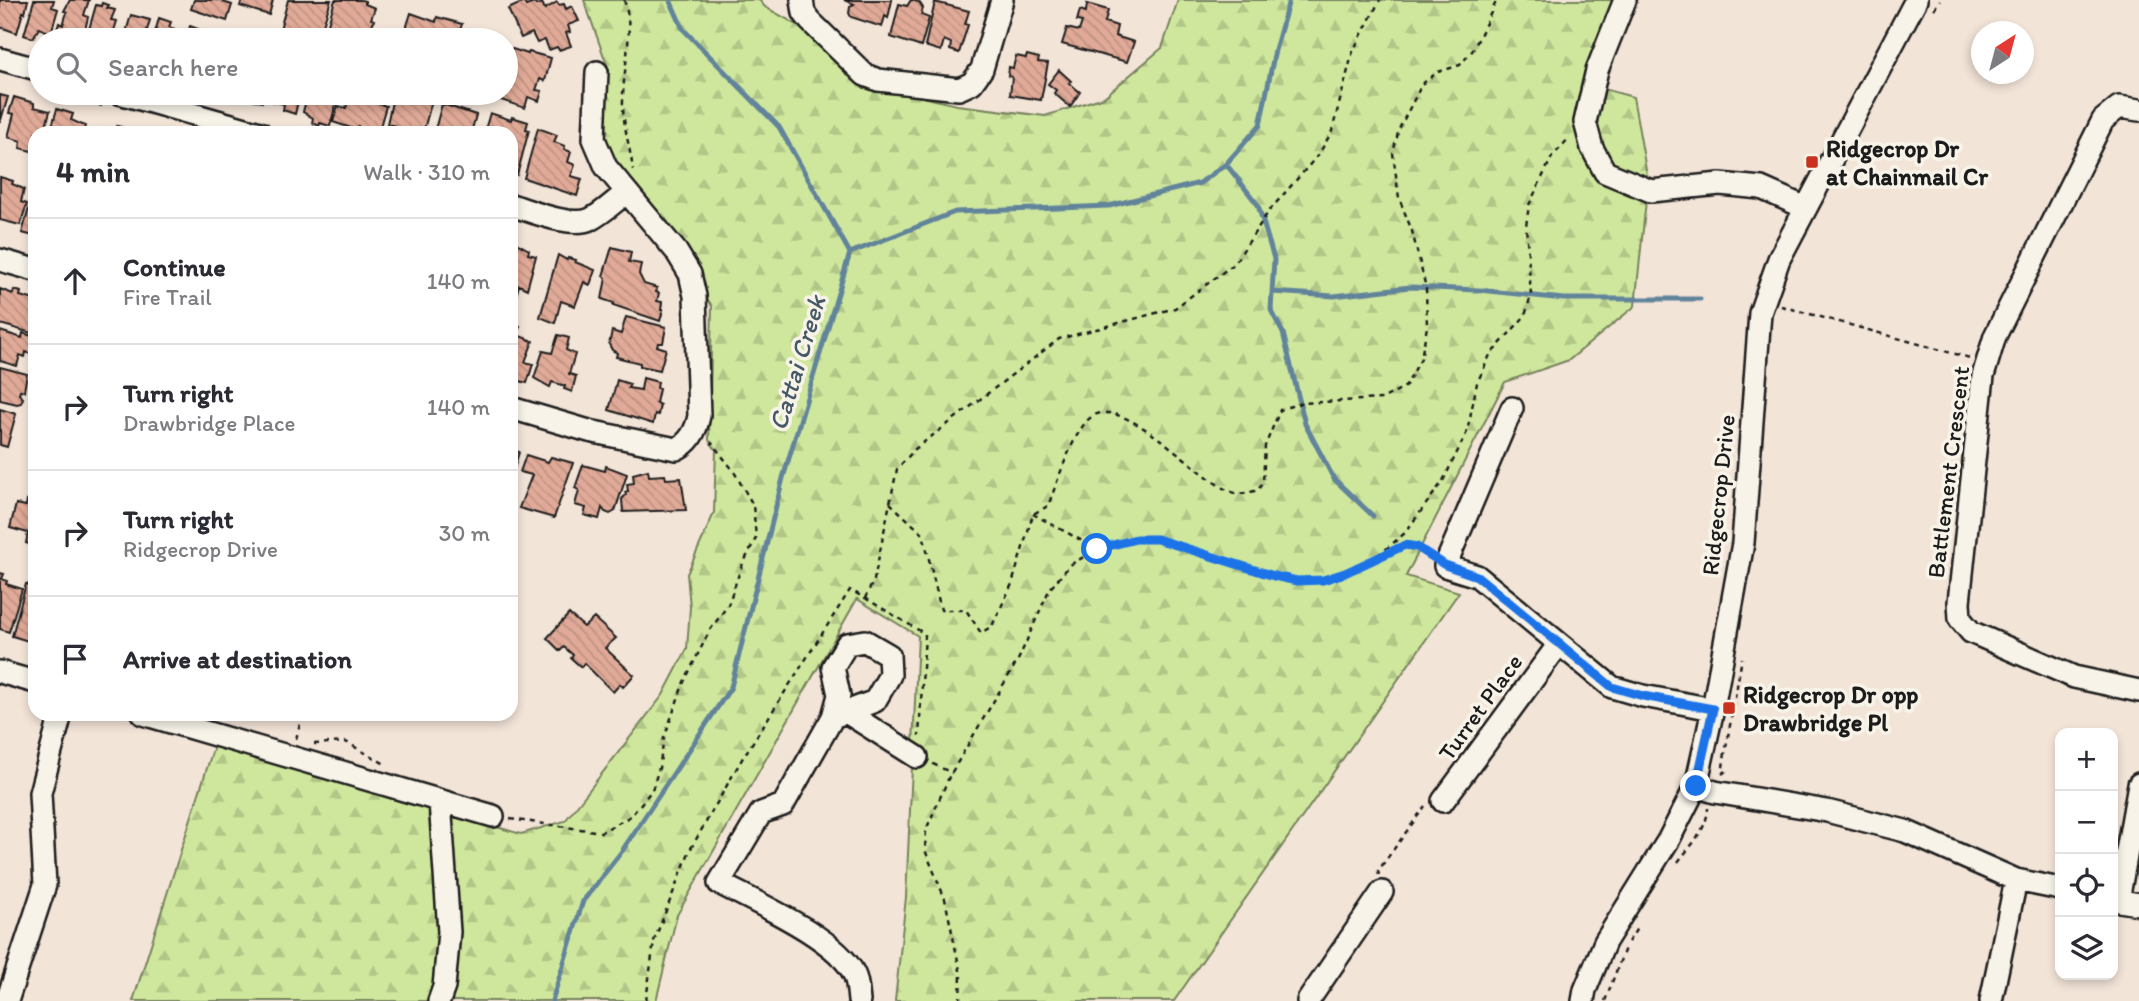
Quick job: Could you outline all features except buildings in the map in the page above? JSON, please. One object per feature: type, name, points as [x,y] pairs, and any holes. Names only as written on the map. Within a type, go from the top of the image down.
[{"type":"street","points":[[802,0],[804,13],[866,75],[878,80],[959,89],[972,83],[982,69],[1002,0]]},
{"type":"street","points":[[1625,0],[1597,70],[1585,122],[1592,148],[1605,172],[1651,191],[1720,184],[1760,188],[1806,208]]},
{"type":"street","name":"Ridgecrop Drive","points":[[1583,1001],[1605,942],[1669,839],[1706,789],[1713,709],[1743,543],[1760,313],[1776,307],[1779,259],[1924,7]]},
{"type":"street","points":[[0,58],[28,66]]},
{"type":"street","points":[[518,410],[589,431],[676,449],[688,442],[697,426],[699,416],[695,296],[690,274],[676,251],[606,167],[594,139],[597,72]]},
{"type":"street","points":[[161,105],[235,126]]},
{"type":"street","name":"Battlement Crescent","points":[[2139,110],[2119,107],[2103,120],[1995,336],[1981,389],[1959,602],[1960,619],[1971,632],[2074,677],[2139,691]]},
{"type":"street","points":[[518,207],[568,222],[581,222],[592,219],[626,193]]},
{"type":"street","points":[[0,260],[28,268]]},
{"type":"street","points":[[1512,408],[1445,565],[1477,576],[1612,687],[1643,696],[1713,709]]},
{"type":"street","name":"Turret Place","points":[[1443,801],[1559,644]]},
{"type":"street","points":[[0,672],[28,680]]},
{"type":"street","points":[[859,1001],[855,975],[839,953],[814,934],[719,883],[761,813],[783,805],[839,715],[917,757]]},
{"type":"street","points":[[7,1001],[45,885],[40,793],[59,721]]},
{"type":"street","points":[[167,721],[493,816]]},
{"type":"street","points":[[2123,902],[2139,784]]},
{"type":"street","points":[[1706,789],[1827,811],[1905,831],[2016,880],[2055,888]]},
{"type":"street","points":[[439,1001],[444,987],[449,932],[440,801]]},
{"type":"street","points":[[1991,1001],[2016,880]]},
{"type":"street","points":[[1308,1001],[1382,892]]},
{"type":"path","points":[[624,0],[628,12],[623,110],[631,155]]},
{"type":"path","points":[[865,598],[874,580],[897,469],[915,449],[1059,339],[1175,308],[1234,264],[1269,211],[1319,154],[1332,131],[1353,51],[1380,0]]},
{"type":"path","points":[[890,503],[923,534],[941,610],[966,610],[981,633],[992,626],[1012,584],[1033,513],[1048,506],[1079,432],[1090,417],[1102,412],[1118,415],[1163,440],[1226,490],[1242,494],[1258,490],[1263,482],[1265,446],[1280,410],[1300,403],[1382,399],[1406,386],[1422,358],[1427,327],[1426,288],[1412,231],[1399,198],[1393,153],[1399,129],[1422,83],[1438,72],[1460,65],[1473,50],[1497,0]]},
{"type":"path","points":[[1924,7],[1940,0]]},
{"type":"path","points":[[1374,560],[1405,533],[1443,481],[1467,432],[1477,383],[1490,355],[1525,316],[1531,295],[1527,226],[1529,205],[1552,156],[1585,122]]},
{"type":"path","points":[[1776,307],[1987,363]]},
{"type":"path","points":[[493,816],[601,832],[631,816],[652,790],[664,738],[684,682],[710,630],[728,605],[741,568],[756,538],[753,505],[733,470],[697,426]]},
{"type":"path","points":[[1033,513],[1097,549]]},
{"type":"path","points":[[960,1001],[961,975],[945,899],[925,850],[926,830],[952,773],[1019,658],[1049,590],[1070,565],[1097,549],[1136,539],[1157,539],[1297,581],[1323,580],[1345,573],[1405,545],[1417,547],[1445,565]]},
{"type":"path","points":[[646,1001],[654,941],[690,850],[742,759],[850,590],[925,634],[917,757]]},
{"type":"path","points":[[1677,864],[1702,832],[1707,821],[1706,789],[1726,771],[1723,768],[1724,759],[1742,655]]},
{"type":"path","points":[[296,739],[301,721]]},
{"type":"path","points":[[1382,892],[1378,871],[1427,802],[1443,801]]},
{"type":"path","points":[[1605,1001],[1625,947],[1641,921]]},
{"type":"green space","points":[[584,0],[759,0],[765,7],[803,28],[862,83],[957,105],[1045,116],[1104,97],[1162,48],[1178,0],[1621,0],[1593,86],[1633,97],[1648,181],[1635,306],[1569,360],[1505,382],[1406,576],[1459,592],[1174,1001],[895,1001],[906,897],[918,636],[857,599],[677,915],[656,1001],[133,1001],[214,746],[521,834],[565,821],[663,695],[687,649],[690,607],[687,574],[714,513],[716,450],[709,440],[712,306],[611,154],[605,136],[608,68]]},
{"type":"waterway","points":[[670,0],[683,29],[779,127],[850,253]]},
{"type":"waterway","name":"Cattai Creek","points":[[552,1001],[583,901],[622,851],[731,687],[783,478],[850,253],[955,212],[1109,206],[1200,183],[1226,164],[1260,125],[1275,50],[1289,0]]},
{"type":"waterway","points":[[1226,164],[1258,205],[1274,259],[1271,310],[1283,333],[1305,424],[1334,479],[1373,516]]},
{"type":"waterway","points":[[1272,292],[1334,296],[1410,287],[1479,290],[1564,299],[1700,299]]},
{"type":"place","name":"Ridgecrop Dr at Chainmail Cr","points":[[1812,162]]},
{"type":"place","name":"Ridgecrop Dr opp Drawbridge Pl","points":[[1729,708]]},
{"type":"route","points":[[1097,549],[1136,539],[1157,539],[1297,581],[1323,580],[1345,573],[1405,545],[1417,547],[1445,565],[1477,576],[1612,687],[1643,696],[1713,709],[1696,786]]}]
